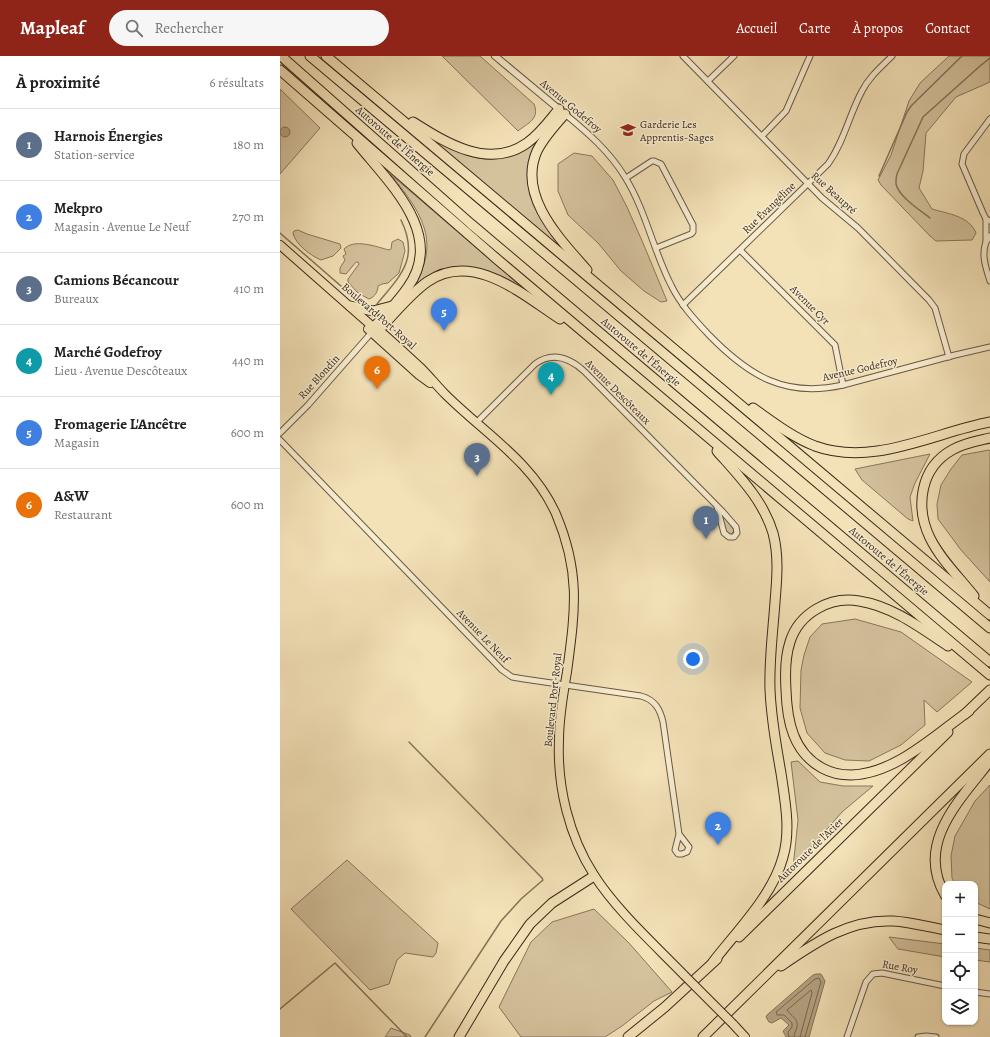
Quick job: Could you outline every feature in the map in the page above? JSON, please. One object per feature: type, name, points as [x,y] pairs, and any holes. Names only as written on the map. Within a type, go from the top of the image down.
[{"type":"highway","name":"Autoroute de l'Énergie","points":[[281,56],[471,224],[990,662]]},
{"type":"highway","name":"Autoroute de l'Énergie","points":[[310,56],[990,628]]},
{"type":"highway","points":[[326,56],[988,613]]},
{"type":"highway","points":[[280,70],[461,229],[989,675]]},
{"type":"highway","points":[[382,103],[450,144],[472,152],[490,154],[510,152],[522,146],[562,112]]},
{"type":"highway","points":[[562,112],[542,142],[536,154],[532,168],[534,189],[540,207],[556,233],[607,292]]},
{"type":"highway","points":[[341,124],[400,195],[409,210],[418,232],[421,253],[417,271],[409,287],[392,306],[375,330]]},
{"type":"highway","points":[[375,330],[428,282],[446,273],[466,271],[485,275],[506,284],[530,298],[598,344]]},
{"type":"highway","points":[[350,306],[373,311],[392,306]]},
{"type":"highway","points":[[701,371],[792,434],[810,444],[834,451],[855,453],[879,451],[990,422]]},
{"type":"highway","points":[[701,432],[754,495],[768,519],[776,546],[777,570],[770,654],[770,690],[773,725],[785,801],[787,825],[784,854],[773,882],[713,962]]},
{"type":"highway","points":[[988,613],[945,561],[933,543],[924,521],[921,501],[927,476],[940,459],[958,447],[990,438]]},
{"type":"highway","points":[[969,711],[911,752],[889,765],[874,771],[856,775],[844,775],[832,772],[818,765],[806,756],[797,744],[792,733],[788,715],[786,688],[786,662],[789,647],[799,625],[815,610],[836,601],[858,601],[882,607],[903,617],[980,667]]},
{"type":"highway","name":"Autoroute de l'Acier","points":[[628,1037],[644,1025],[713,962],[990,690]]},
{"type":"highway","points":[[703,1037],[990,754]]},
{"type":"highway","points":[[942,888],[935,865],[938,838],[954,808],[990,761]]},
{"type":"highway","points":[[459,1037],[508,955],[530,924],[552,903],[594,876]]},
{"type":"highway","points":[[978,920],[990,923]]},
{"type":"highway","points":[[760,980],[820,940],[851,926],[870,922],[894,921],[942,929]]},
{"type":"highway","points":[[978,937],[990,939]]},
{"type":"main road","name":"Boulevard Port-Royal","points":[[280,245],[336,300],[375,330]]},
{"type":"main road","name":"Boulevard Port-Royal","points":[[294,258],[350,306],[419,375],[446,394],[519,461],[538,483],[554,510],[565,539],[572,566],[575,604],[558,743],[566,811],[582,852],[594,876],[619,907],[745,1037]]},
{"type":"street","name":"Avenue Godefroy","points":[[495,56],[603,147],[626,178],[642,208],[669,282],[683,305],[700,326],[742,366],[761,377],[776,383],[799,388],[818,389],[843,385],[990,347]]},
{"type":"street","name":"Rue Beaupré","points":[[683,56],[828,204],[858,228],[933,305],[938,315],[949,357]]},
{"type":"street","points":[[708,81],[734,56]]},
{"type":"street","points":[[762,136],[786,111],[810,56]]},
{"type":"street","name":"Rue Évangéline","points":[[683,305],[808,184],[832,158],[841,142],[862,90],[872,76],[892,56]]},
{"type":"street","points":[[990,119],[964,154],[962,164],[988,220],[984,257],[990,281]]},
{"type":"street","points":[[626,178],[652,162],[658,162],[661,164],[693,225],[693,232],[691,234],[656,248]]},
{"type":"street","points":[[986,242],[990,236]]},
{"type":"street","name":"Avenue Cyr","points":[[740,250],[835,345],[843,385]]},
{"type":"street","name":"Rue Blondin","points":[[280,433],[308,405],[375,330]]},
{"type":"street","name":"Avenue Descôteaux","points":[[477,422],[535,364],[541,360],[551,357],[568,359],[585,372],[717,507],[736,527],[737,532],[734,537],[728,538],[724,534],[717,507]]},
{"type":"street","name":"Avenue Le Neuf","points":[[280,440],[502,670],[512,677],[641,696],[649,698],[656,704],[663,722],[680,834]]},
{"type":"street","name":"Rue Roy","points":[[848,1037],[867,981],[873,974],[882,973],[942,985]]},
{"type":"street","points":[[978,992],[990,994]]},
{"type":"street","points":[[918,1037],[936,1037]]},
{"type":"shaded area","points":[[442,56],[480,56],[534,104],[535,113],[532,120],[518,131]]},
{"type":"shaded area","points":[[949,56],[990,56],[990,82],[956,97],[926,133],[923,171],[919,188],[932,209],[958,216],[969,223],[976,233],[972,240],[936,241],[881,185],[878,180],[891,155],[909,101],[920,83]]},
{"type":"shaded area","points":[[280,89],[320,128],[280,174]]},
{"type":"shaded area","points":[[537,142],[530,160],[529,177],[560,247],[436,143],[476,158],[491,159],[504,157],[527,145]]},
{"type":"shaded area","points":[[574,153],[592,156],[613,180],[627,207],[667,301],[661,302],[644,291],[621,271],[598,243],[568,215],[558,191],[558,164]]},
{"type":"shaded area","points":[[390,174],[521,287],[461,269],[415,287],[414,284],[422,268],[426,253],[427,239],[418,212],[410,199]]},
{"type":"shaded area","points":[[298,230],[340,244],[341,248],[333,256],[321,260],[308,253],[300,245],[293,233],[294,231]]},
{"type":"shaded area","points":[[398,239],[403,242],[405,251],[399,273],[388,283],[378,286],[376,294],[373,297],[369,299],[358,293],[348,282],[348,279],[359,264],[358,262],[356,262],[346,274],[340,273],[340,268],[345,260],[343,256],[346,254],[344,249],[348,246],[354,244],[366,244],[389,250],[391,249],[392,242]]},
{"type":"shaded area","points":[[989,450],[990,582],[961,550],[938,519],[937,504],[941,485],[962,455]]},
{"type":"shaded area","points":[[930,454],[915,483],[910,497],[913,521],[908,519],[862,480],[855,469]]},
{"type":"shaded area","points":[[721,513],[734,531],[730,535],[726,532]]},
{"type":"shaded area","points":[[855,619],[901,632],[972,682],[937,712],[924,700],[925,725],[901,745],[869,761],[845,760],[825,753],[807,733],[800,708],[801,670],[810,637],[822,624]]},
{"type":"shaded area","points":[[798,761],[820,782],[843,786],[873,786],[842,812],[793,868],[798,820],[791,762]]},
{"type":"shaded area","points":[[990,785],[990,909],[978,903],[978,881],[954,881],[952,878],[951,856],[955,836],[975,801]]},
{"type":"shaded area","points":[[347,860],[438,943],[436,953],[433,957],[405,953],[397,960],[389,984],[370,990],[291,909]]},
{"type":"shaded area","points":[[594,909],[629,943],[672,992],[654,1001],[622,1026],[605,1037],[521,1037],[499,1007],[531,942],[552,922]]},
{"type":"shaded area","points":[[889,937],[942,944],[942,956],[898,949]]},
{"type":"shaded area","points":[[978,948],[990,950],[990,962],[978,960]]},
{"type":"shaded area","points":[[391,1028],[410,1035],[411,1037],[385,1037]]},
{"type":"water","points":[[283,127],[287,127],[290,132],[287,137],[283,137],[280,134],[280,130]]},
{"type":"water","points":[[816,974],[821,974],[825,981],[809,1037],[786,1037],[783,1031],[789,1025],[781,1018],[772,1023],[769,1022],[766,1017]]},
{"type":"waterway","points":[[879,176],[911,106],[962,56]]},
{"type":"waterway","points":[[930,218],[901,194],[896,184],[897,174],[923,117],[990,58]]},
{"type":"waterway","points":[[377,304],[400,275],[408,256],[406,234],[401,220]]},
{"type":"waterway","points":[[280,233],[357,300]]},
{"type":"waterway","points":[[409,742],[543,880],[521,899],[501,921],[425,1037]]},
{"type":"waterway","points":[[280,1009],[335,963],[407,1037]]},
{"type":"place","name":"Garderie Les Apprentis-Sages","points":[[628,130]]},
{"type":"place","name":"Fromagerie L'Ancêtre","points":[[444,331]]},
{"type":"place","name":"A&W","points":[[377,389]]},
{"type":"place","name":"Marché Godefroy","points":[[551,395]]},
{"type":"place","name":"Camions Bécancour","points":[[477,476]]},
{"type":"place","name":"Harnois Énergies","points":[[706,539]]},
{"type":"place","name":"Mekpro","points":[[718,845]]}]
